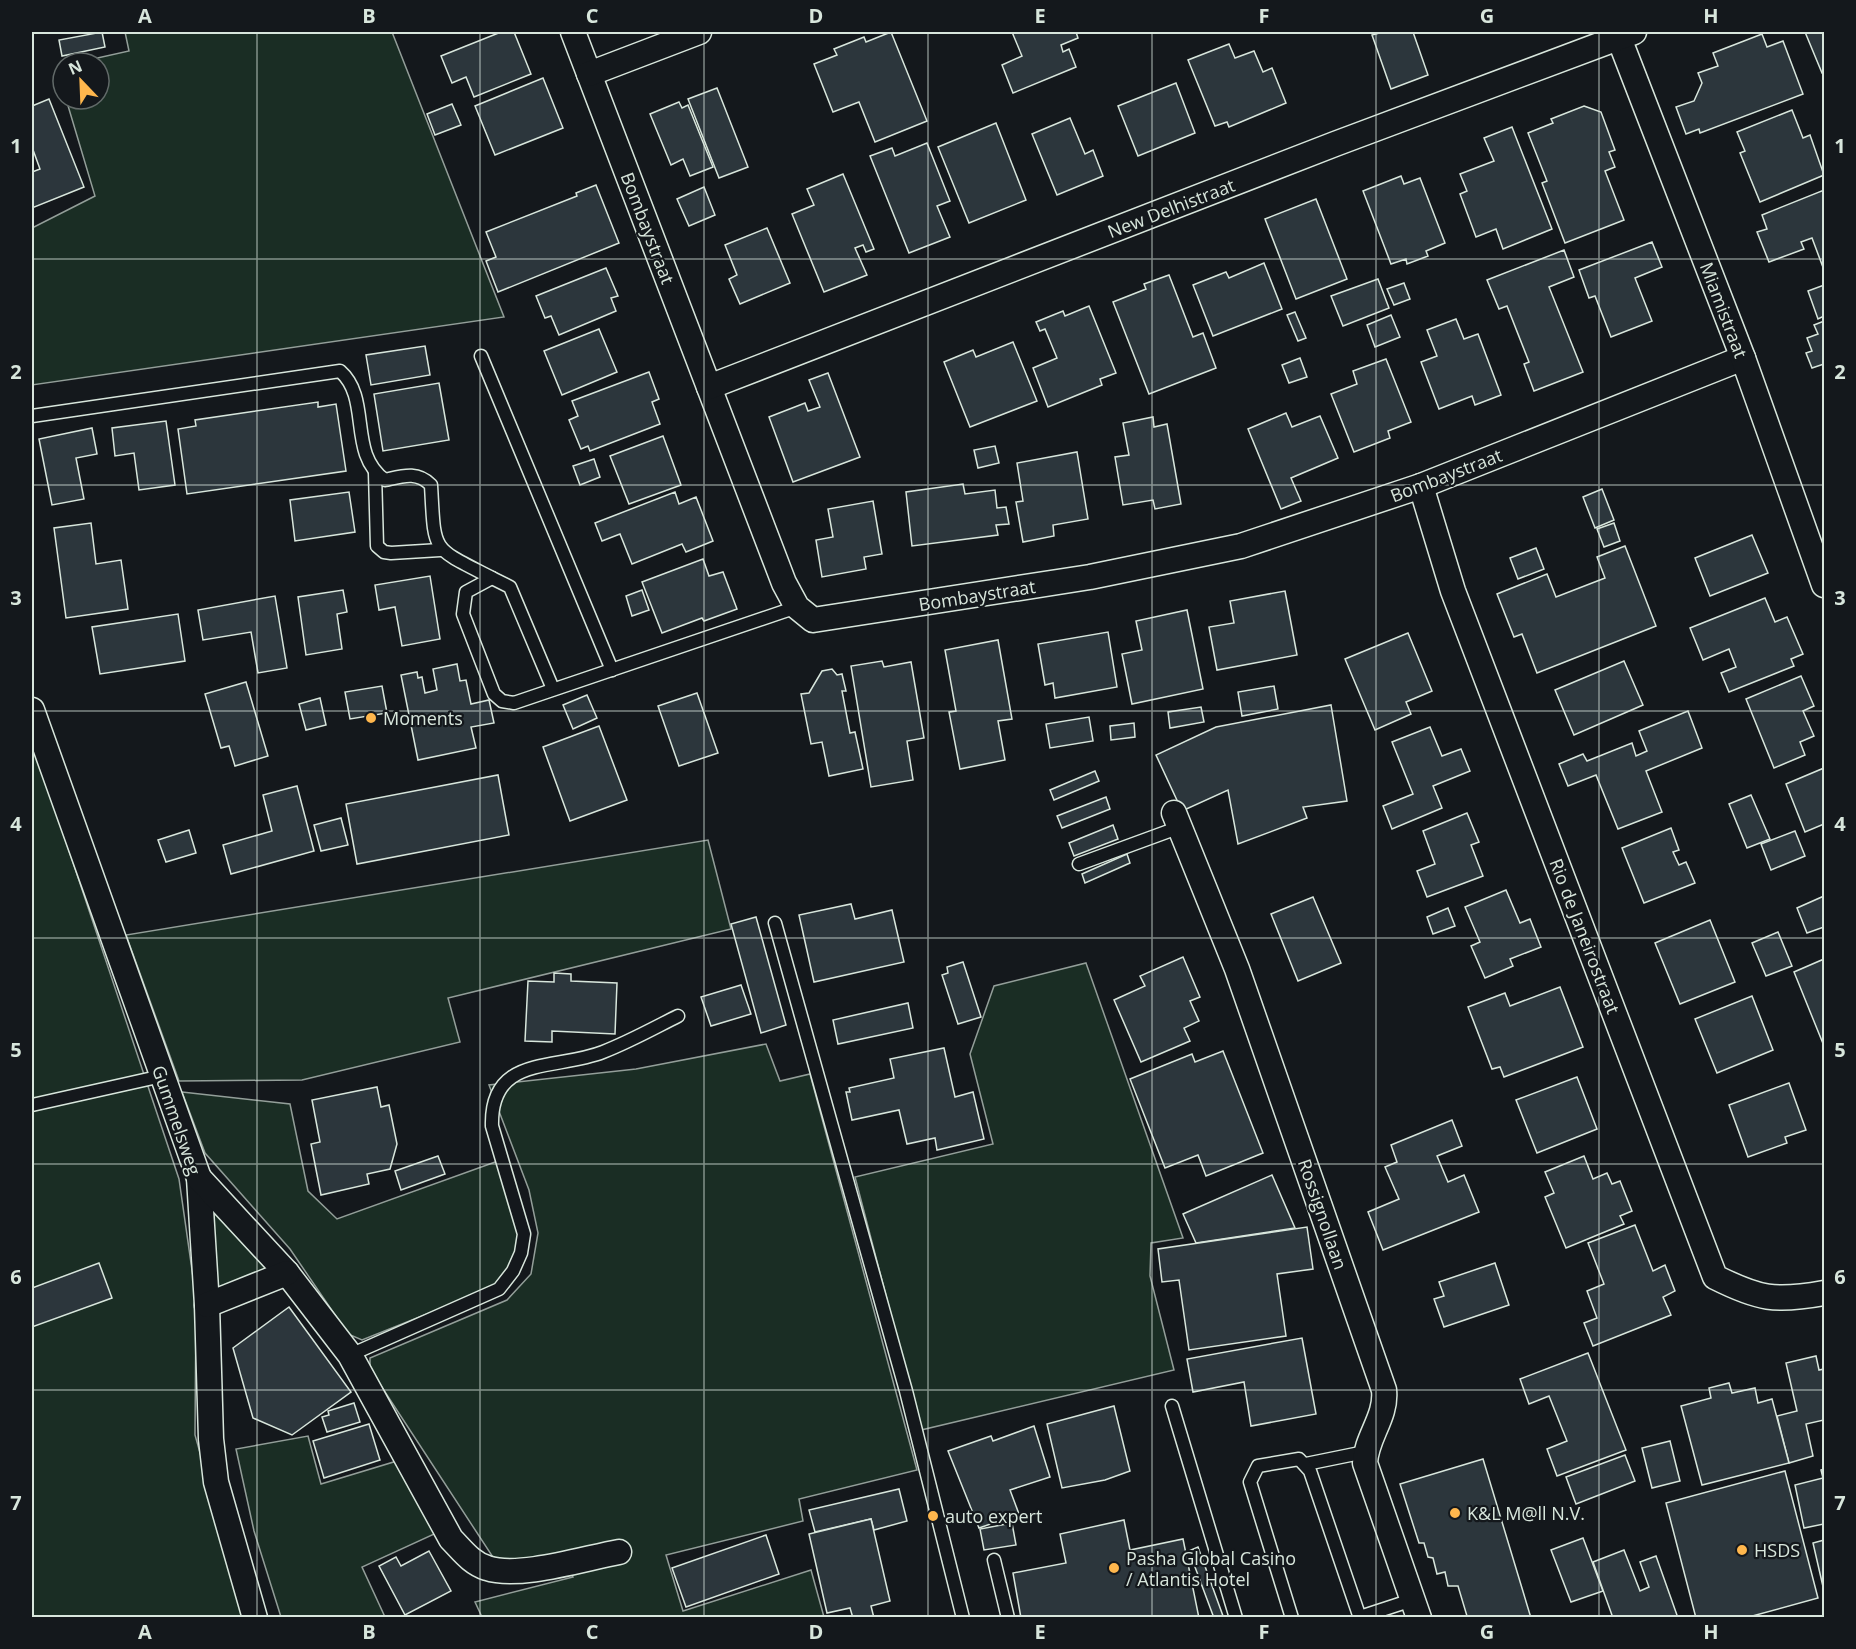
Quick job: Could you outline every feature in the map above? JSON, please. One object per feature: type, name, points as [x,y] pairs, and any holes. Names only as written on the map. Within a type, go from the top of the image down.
[{"type":"street","name":"Bombaystraat","points":[[573,32],[784,583],[797,607],[813,620],[1090,577],[1240,546],[1421,486],[1743,358]]},
{"type":"street","points":[[589,74],[699,32]]},
{"type":"street","name":"Miamistraat","points":[[1626,35],[1824,585]]},
{"type":"street","name":"New Delhistraat","points":[[709,387],[1335,144],[1626,35]]},
{"type":"street","name":"Rio de Janeirostraat","points":[[1421,486],[1453,591],[1714,1277],[1750,1295],[1790,1299],[1824,1293]]},
{"type":"street","name":"Gummelsweg","points":[[32,710],[199,1178],[216,1482],[255,1617]]},
{"type":"street","name":"Rossignollaan","points":[[1177,820],[1237,969],[1384,1390],[1385,1405],[1365,1452]]},
{"type":"street","points":[[199,1178],[287,1273],[350,1355],[451,1539],[469,1558],[487,1568],[514,1572],[619,1552]]},
{"type":"street","points":[[207,1305],[287,1273]]},
{"type":"street","points":[[1365,1452],[1365,1463],[1415,1609]]},
{"type":"lane","points":[[481,356],[612,670]]},
{"type":"lane","points":[[32,416],[340,371],[353,387],[367,462],[375,473],[385,480],[412,474],[423,477],[431,485],[434,540],[440,550],[510,586],[553,689]]},
{"type":"lane","points":[[375,473],[377,546],[384,552],[391,553],[440,550]]},
{"type":"lane","points":[[492,578],[466,592],[463,608],[494,694],[502,701],[514,704],[797,607]]},
{"type":"lane","points":[[1079,864],[1177,820]]},
{"type":"lane","points":[[775,923],[906,1391],[963,1617]]},
{"type":"lane","points":[[350,1355],[500,1288],[513,1271],[521,1253],[525,1234],[492,1126],[492,1108],[498,1090],[504,1083],[511,1076],[526,1070],[602,1053],[678,1016]]},
{"type":"lane","points":[[32,1105],[162,1076]]},
{"type":"lane","points":[[1172,1406],[1236,1617]]},
{"type":"lane","points":[[1306,1464],[1365,1452]]},
{"type":"lane","points":[[1292,1617],[1250,1482],[1258,1466],[1299,1459],[1306,1464],[1360,1617],[1415,1609]]},
{"type":"lane","points":[[994,1560],[1008,1617]]},
{"type":"green space","points":[[125,32],[392,32],[504,317],[32,385],[32,228],[95,196],[70,111],[111,111],[111,55],[129,51]]},
{"type":"green space","points":[[32,740],[179,1179],[196,1298],[195,1435],[246,1617],[32,1617]]},
{"type":"green space","points":[[708,840],[731,929],[448,998],[460,1042],[302,1080],[179,1081],[126,935]]},
{"type":"green space","points":[[1086,963],[1183,1238],[1151,1243],[1150,1276],[1174,1370],[921,1430],[855,1177],[993,1144],[970,1054],[994,986]]},
{"type":"green space","points":[[766,1044],[780,1081],[810,1074],[917,1470],[799,1499],[803,1521],[666,1555],[683,1611],[811,1570],[824,1617],[482,1617],[475,1602],[573,1577],[562,1556],[500,1568],[370,1369],[370,1358],[507,1300],[531,1274],[538,1233],[529,1190],[489,1085],[636,1069]]},
{"type":"green space","points":[[182,1092],[290,1104],[308,1191],[337,1219],[498,1161],[522,1230],[515,1264],[492,1288],[362,1340],[348,1334],[290,1249],[205,1153]]},
{"type":"green space","points":[[207,1201],[274,1269],[213,1293]]},
{"type":"green space","points":[[308,1436],[321,1484],[397,1461],[443,1530],[362,1567],[385,1617],[281,1617],[254,1531],[236,1449]]},
{"type":"building","points":[[102,32],[105,47],[86,51],[61,51],[59,40]]},
{"type":"building","points":[[501,32],[514,32],[531,74],[474,97],[466,77],[452,83],[441,56]]},
{"type":"building","points":[[891,32],[927,121],[875,142],[859,102],[833,112],[814,64],[837,55],[834,49],[864,37],[866,42]]},
{"type":"building","points":[[1012,32],[1076,32],[1078,38],[1061,45],[1063,52],[1069,49],[1076,67],[1013,93],[1002,65],[1022,56]]},
{"type":"building","points":[[1383,32],[1413,32],[1428,75],[1391,89],[1372,35]]},
{"type":"building","points":[[1805,32],[1824,32],[1824,72],[1822,73]]},
{"type":"building","points":[[1762,34],[1767,47],[1783,41],[1803,94],[1700,133],[1699,129],[1686,134],[1676,107],[1694,101],[1702,83],[1698,73],[1718,66],[1713,53]]},
{"type":"building","points":[[1229,44],[1235,58],[1254,51],[1263,72],[1272,68],[1286,103],[1229,127],[1227,122],[1215,126],[1188,60]]},
{"type":"building","points":[[543,78],[563,128],[495,155],[475,106]]},
{"type":"building","points":[[1176,83],[1195,133],[1138,156],[1118,106]]},
{"type":"building","points":[[717,88],[748,167],[719,178],[688,99]]},
{"type":"building","points":[[49,99],[51,111],[54,111],[84,187],[32,208],[32,172],[40,169],[32,147],[32,106]]},
{"type":"building","points":[[679,102],[682,108],[688,105],[713,167],[690,176],[683,159],[671,165],[650,114]]},
{"type":"building","points":[[452,104],[461,125],[435,135],[427,114]]},
{"type":"building","points":[[1584,106],[1601,112],[1615,150],[1609,152],[1615,167],[1605,171],[1624,220],[1565,243],[1542,183],[1547,181],[1528,133],[1553,123],[1551,119]]},
{"type":"building","points":[[1792,110],[1803,138],[1810,135],[1824,175],[1760,202],[1740,153],[1745,151],[1737,132]]},
{"type":"building","points":[[1070,118],[1085,154],[1093,150],[1103,176],[1057,195],[1032,134]]},
{"type":"building","points":[[996,123],[1026,200],[969,223],[938,147]]},
{"type":"building","points":[[1512,127],[1552,229],[1503,249],[1496,229],[1476,237],[1460,194],[1467,191],[1460,174],[1494,161],[1484,138]]},
{"type":"building","points":[[927,143],[950,201],[937,206],[950,237],[909,253],[870,156],[892,148],[895,156]]},
{"type":"building","points":[[843,174],[874,249],[866,252],[863,245],[855,248],[867,275],[824,292],[792,214],[814,205],[807,189]]},
{"type":"building","points":[[1401,176],[1404,184],[1420,178],[1445,243],[1426,251],[1428,256],[1407,264],[1406,259],[1391,264],[1363,191]]},
{"type":"building","points":[[596,185],[619,243],[498,292],[486,261],[496,257],[486,232],[577,196],[576,193]]},
{"type":"building","points":[[704,187],[715,215],[689,226],[677,199]]},
{"type":"building","points":[[1824,190],[1824,270],[1812,238],[1801,242],[1804,249],[1769,262],[1757,232],[1767,229],[1762,215]]},
{"type":"building","points":[[1316,199],[1347,279],[1296,299],[1265,219]]},
{"type":"building","points":[[767,228],[790,283],[740,304],[729,279],[737,275],[725,245]]},
{"type":"building","points":[[1652,242],[1662,267],[1635,278],[1652,321],[1611,337],[1595,296],[1589,298],[1579,270]]},
{"type":"building","points":[[1564,250],[1574,277],[1549,287],[1583,372],[1534,391],[1524,364],[1529,362],[1507,306],[1499,309],[1487,280]]},
{"type":"building","points":[[1264,263],[1282,309],[1213,336],[1193,285],[1226,272],[1229,278]]},
{"type":"building","points":[[606,268],[618,296],[611,298],[616,311],[559,335],[551,316],[545,318],[536,296]]},
{"type":"building","points":[[1169,275],[1193,337],[1203,333],[1216,368],[1149,394],[1113,302],[1146,289],[1144,284]]},
{"type":"building","points":[[1378,279],[1389,308],[1343,326],[1331,296]]},
{"type":"building","points":[[1404,283],[1410,299],[1394,305],[1387,289]]},
{"type":"building","points":[[1824,285],[1824,316],[1818,319],[1808,291]]},
{"type":"building","points":[[1089,306],[1116,373],[1100,379],[1102,385],[1048,407],[1033,368],[1057,358],[1045,329],[1040,331],[1036,322],[1063,311],[1065,316]]},
{"type":"building","points":[[1295,312],[1306,338],[1298,341],[1287,315]]},
{"type":"building","points":[[1391,315],[1400,337],[1375,347],[1367,325]]},
{"type":"building","points":[[1456,319],[1464,339],[1478,334],[1501,395],[1475,405],[1472,396],[1439,409],[1421,362],[1437,356],[1427,330]]},
{"type":"building","points":[[1824,321],[1824,364],[1812,368],[1806,353],[1812,351],[1807,338],[1818,334],[1814,325]]},
{"type":"building","points":[[599,329],[617,372],[562,395],[544,351]]},
{"type":"building","points":[[1013,342],[1037,401],[970,427],[944,362],[973,350],[976,357]]},
{"type":"building","points":[[425,346],[430,375],[371,385],[366,355]]},
{"type":"building","points":[[1300,358],[1307,377],[1289,383],[1282,365]]},
{"type":"building","points":[[1386,359],[1411,422],[1388,431],[1390,438],[1354,452],[1331,394],[1357,384],[1353,371]]},
{"type":"building","points":[[649,372],[659,399],[652,402],[660,424],[590,451],[588,446],[581,449],[569,420],[578,416],[572,401]]},
{"type":"building","points":[[828,373],[860,457],[793,482],[769,417],[805,403],[808,411],[820,407],[809,380]]},
{"type":"building","points":[[439,383],[449,440],[383,451],[374,394]]},
{"type":"building","points":[[318,402],[318,407],[336,404],[346,471],[187,494],[178,429],[196,426],[195,420]]},
{"type":"building","points":[[1286,413],[1292,427],[1320,416],[1338,458],[1291,478],[1301,501],[1281,509],[1248,429]]},
{"type":"building","points":[[1153,417],[1154,427],[1167,424],[1181,504],[1155,509],[1153,500],[1123,505],[1115,457],[1129,455],[1123,423]]},
{"type":"building","points":[[166,421],[175,485],[139,490],[134,453],[115,456],[112,428]]},
{"type":"building","points":[[92,428],[97,454],[76,458],[84,499],[52,505],[39,439]]},
{"type":"building","points":[[663,436],[681,485],[629,504],[610,456]]},
{"type":"building","points":[[995,446],[999,463],[978,468],[974,450]]},
{"type":"building","points":[[1077,452],[1088,519],[1053,525],[1054,536],[1023,542],[1016,502],[1023,501],[1017,463]]},
{"type":"building","points":[[594,459],[600,477],[580,485],[573,466]]},
{"type":"building","points":[[963,484],[965,494],[995,490],[997,508],[1006,507],[1009,524],[996,525],[998,535],[912,546],[906,492]]},
{"type":"building","points":[[1602,489],[1614,520],[1595,528],[1583,497]]},
{"type":"building","points":[[349,492],[355,532],[295,541],[290,500]]},
{"type":"building","points":[[675,492],[679,504],[696,497],[713,541],[686,552],[682,544],[632,564],[620,534],[602,541],[595,523]]},
{"type":"building","points":[[873,501],[882,554],[864,557],[866,569],[822,577],[816,540],[833,537],[828,509]]},
{"type":"building","points":[[91,523],[96,564],[121,560],[128,609],[66,618],[54,528]]},
{"type":"building","points":[[1614,523],[1620,541],[1604,547],[1597,529]]},
{"type":"building","points":[[1752,535],[1768,573],[1710,596],[1695,558]]},
{"type":"building","points":[[1625,546],[1656,626],[1537,673],[1522,634],[1514,637],[1497,594],[1547,574],[1556,597],[1605,578],[1597,557]]},
{"type":"building","points":[[1536,548],[1544,569],[1518,579],[1510,558]]},
{"type":"building","points":[[703,559],[709,576],[723,572],[737,609],[704,621],[702,618],[662,633],[642,582]]},
{"type":"building","points":[[430,576],[440,639],[402,646],[395,607],[379,610],[375,585]]},
{"type":"building","points":[[343,590],[347,612],[337,614],[342,649],[306,655],[298,597]]},
{"type":"building","points":[[642,590],[649,610],[632,616],[626,596]]},
{"type":"building","points":[[1285,591],[1297,655],[1217,670],[1209,627],[1234,623],[1230,601]]},
{"type":"building","points":[[275,596],[287,668],[258,673],[251,632],[203,640],[198,610]]},
{"type":"building","points":[[1765,598],[1775,622],[1787,617],[1803,654],[1791,659],[1794,666],[1729,692],[1721,673],[1736,667],[1729,649],[1703,660],[1690,628]]},
{"type":"building","points":[[1187,610],[1203,689],[1132,704],[1122,654],[1142,650],[1136,621]]},
{"type":"building","points":[[178,614],[185,661],[100,674],[92,627]]},
{"type":"building","points":[[1108,632],[1117,687],[1055,698],[1053,683],[1045,685],[1038,644]]},
{"type":"building","points":[[1408,633],[1432,691],[1406,702],[1411,714],[1375,730],[1345,659]]},
{"type":"building","points":[[998,640],[1012,719],[998,721],[1005,760],[960,769],[949,712],[956,711],[945,650]]},
{"type":"building","points":[[882,661],[884,667],[911,662],[924,738],[907,741],[913,780],[871,787],[851,666]]},
{"type":"building","points":[[1624,661],[1643,705],[1574,735],[1555,690]]},
{"type":"building","points":[[457,664],[460,681],[466,680],[471,704],[489,700],[494,723],[471,727],[476,748],[418,760],[401,675],[417,672],[418,678],[422,677],[425,693],[437,690],[433,669]]},
{"type":"building","points":[[832,669],[837,675],[842,674],[846,691],[842,691],[850,733],[855,732],[863,769],[829,776],[822,742],[811,744],[801,694],[809,693],[822,671]]},
{"type":"building","points":[[1801,676],[1814,706],[1803,711],[1814,736],[1800,742],[1805,755],[1774,768],[1746,699]]},
{"type":"building","points":[[246,682],[268,756],[235,766],[229,746],[221,748],[205,694]]},
{"type":"building","points":[[382,686],[387,713],[350,719],[345,692]]},
{"type":"building","points":[[1274,686],[1278,709],[1242,716],[1238,692]]},
{"type":"building","points":[[697,693],[718,753],[679,766],[658,706]]},
{"type":"building","points":[[587,695],[597,718],[573,729],[563,705]]},
{"type":"building","points":[[320,698],[326,725],[306,730],[299,704]]},
{"type":"building","points":[[1331,705],[1347,801],[1303,807],[1307,818],[1238,844],[1228,790],[1182,811],[1156,755],[1216,727]]},
{"type":"building","points":[[1201,707],[1204,722],[1170,728],[1168,712]]},
{"type":"building","points":[[1688,711],[1702,748],[1646,771],[1662,812],[1618,829],[1596,775],[1568,786],[1559,764],[1583,754],[1587,761],[1632,743],[1636,756],[1647,751],[1639,731]]},
{"type":"building","points":[[1089,717],[1093,741],[1050,748],[1046,724]]},
{"type":"building","points":[[1134,723],[1135,737],[1111,740],[1110,726]]},
{"type":"building","points":[[599,726],[627,800],[570,821],[543,747]]},
{"type":"building","points":[[1430,727],[1442,756],[1461,749],[1470,771],[1433,786],[1442,808],[1392,829],[1383,806],[1413,794],[1392,742]]},
{"type":"building","points":[[1824,768],[1824,824],[1805,832],[1786,784]]},
{"type":"building","points":[[1095,771],[1099,781],[1054,800],[1050,790]]},
{"type":"building","points":[[498,775],[509,835],[357,864],[346,804]]},
{"type":"building","points":[[297,786],[314,851],[231,874],[223,845],[272,831],[263,795]]},
{"type":"building","points":[[1751,795],[1770,839],[1747,848],[1729,804]]},
{"type":"building","points":[[1106,797],[1110,809],[1062,828],[1057,816]]},
{"type":"building","points":[[1467,813],[1479,842],[1471,845],[1483,876],[1427,897],[1417,871],[1435,864],[1423,831]]},
{"type":"building","points":[[341,818],[348,845],[321,851],[314,825]]},
{"type":"building","points":[[1113,825],[1118,839],[1074,856],[1069,843]]},
{"type":"building","points":[[1671,828],[1679,850],[1673,852],[1679,865],[1686,862],[1695,883],[1644,903],[1622,848]]},
{"type":"building","points":[[189,830],[196,853],[166,862],[158,840]]},
{"type":"building","points":[[1795,831],[1805,856],[1771,870],[1761,844]]},
{"type":"building","points":[[1127,854],[1130,863],[1085,883],[1082,874]]},
{"type":"building","points":[[1506,890],[1520,923],[1530,919],[1541,947],[1510,959],[1513,966],[1485,978],[1471,946],[1480,942],[1465,907]]},
{"type":"building","points":[[1824,896],[1824,927],[1807,933],[1797,908]]},
{"type":"building","points":[[1313,897],[1341,963],[1298,981],[1271,914]]},
{"type":"building","points":[[851,904],[855,919],[892,910],[904,962],[814,982],[799,915]]},
{"type":"building","points":[[1448,908],[1455,926],[1433,934],[1427,917]]},
{"type":"building","points":[[756,917],[786,1025],[761,1033],[731,924]]},
{"type":"building","points":[[1710,920],[1735,982],[1680,1004],[1655,943]]},
{"type":"building","points":[[1778,932],[1792,966],[1766,976],[1752,943]]},
{"type":"building","points":[[1183,957],[1200,997],[1190,1001],[1199,1021],[1184,1028],[1190,1041],[1141,1062],[1114,1000],[1145,986],[1140,976]]},
{"type":"building","points":[[1824,959],[1824,1046],[1794,972]]},
{"type":"building","points":[[963,962],[981,1017],[958,1024],[942,975],[948,973],[947,967]]},
{"type":"building","points":[[554,973],[571,974],[571,981],[617,983],[615,1034],[552,1031],[552,1042],[525,1041],[528,981],[554,982]]},
{"type":"building","points":[[741,985],[751,1014],[711,1026],[701,997]]},
{"type":"building","points":[[1560,987],[1583,1047],[1504,1077],[1500,1067],[1492,1069],[1468,1007],[1505,993],[1510,1006]]},
{"type":"building","points":[[1752,996],[1773,1050],[1717,1073],[1695,1019]]},
{"type":"building","points":[[908,1003],[913,1028],[838,1044],[833,1020]]},
{"type":"building","points":[[944,1048],[955,1097],[973,1092],[984,1139],[937,1150],[935,1138],[907,1144],[899,1110],[852,1120],[846,1092],[850,1092],[849,1088],[894,1078],[890,1059]]},
{"type":"building","points":[[1223,1051],[1263,1153],[1206,1176],[1198,1155],[1165,1168],[1130,1079],[1192,1054],[1195,1062]]},
{"type":"building","points":[[1577,1077],[1597,1129],[1537,1153],[1516,1100]]},
{"type":"building","points":[[1789,1083],[1806,1130],[1785,1137],[1787,1143],[1748,1157],[1729,1105]]},
{"type":"building","points":[[377,1087],[381,1107],[389,1105],[397,1144],[390,1169],[367,1174],[369,1184],[321,1195],[311,1144],[320,1142],[312,1100]]},
{"type":"building","points":[[1452,1120],[1462,1146],[1437,1156],[1448,1182],[1464,1175],[1479,1212],[1383,1250],[1368,1212],[1399,1199],[1385,1167],[1397,1162],[1391,1145]]},
{"type":"building","points":[[438,1156],[445,1174],[401,1190],[395,1171]]},
{"type":"building","points":[[1584,1156],[1593,1179],[1607,1173],[1612,1184],[1620,1181],[1632,1211],[1620,1216],[1624,1224],[1566,1248],[1545,1197],[1554,1193],[1545,1172]]},
{"type":"building","points":[[1272,1175],[1295,1228],[1196,1243],[1183,1214]]},
{"type":"building","points":[[1635,1225],[1653,1271],[1665,1265],[1675,1291],[1663,1297],[1671,1315],[1593,1346],[1584,1323],[1597,1318],[1587,1291],[1604,1284],[1588,1243]]},
{"type":"building","points":[[1307,1227],[1313,1269],[1277,1274],[1286,1336],[1189,1350],[1179,1280],[1162,1282],[1158,1249]]},
{"type":"building","points":[[99,1263],[112,1298],[32,1327],[32,1288]]},
{"type":"building","points":[[1495,1263],[1509,1305],[1444,1327],[1434,1299],[1444,1296],[1439,1282]]},
{"type":"building","points":[[289,1307],[351,1392],[292,1435],[253,1418],[233,1348]]},
{"type":"building","points":[[1302,1338],[1316,1414],[1251,1426],[1244,1382],[1193,1392],[1187,1359]]},
{"type":"building","points":[[1588,1353],[1626,1450],[1557,1476],[1547,1449],[1567,1441],[1549,1396],[1529,1404],[1520,1379]]},
{"type":"building","points":[[1816,1356],[1819,1370],[1824,1369],[1824,1420],[1806,1424],[1813,1456],[1789,1463],[1777,1416],[1797,1411],[1786,1363]]},
{"type":"building","points":[[1729,1383],[1732,1393],[1755,1388],[1758,1403],[1772,1399],[1789,1463],[1702,1485],[1681,1406],[1711,1398],[1709,1388]]},
{"type":"building","points":[[354,1403],[360,1422],[327,1432],[322,1417],[329,1415],[328,1411]]},
{"type":"building","points":[[1114,1406],[1130,1471],[1105,1480],[1062,1488],[1047,1424]]},
{"type":"building","points":[[369,1424],[380,1460],[324,1478],[313,1441]]},
{"type":"building","points":[[1034,1426],[1050,1477],[1010,1490],[1019,1514],[979,1528],[948,1451],[991,1436],[993,1441]]},
{"type":"building","points":[[1670,1441],[1680,1481],[1652,1488],[1642,1448]]},
{"type":"building","points":[[1625,1455],[1635,1481],[1576,1504],[1566,1477]]},
{"type":"building","name":"K&L M@ll N.V.","points":[[1483,1459],[1531,1618],[1465,1618],[1467,1616],[1458,1586],[1448,1586],[1445,1572],[1437,1574],[1433,1558],[1428,1557],[1424,1543],[1419,1543],[1400,1484]]},
{"type":"building","points":[[1824,1469],[1824,1524],[1804,1528],[1795,1485],[1823,1478],[1821,1470]]},
{"type":"building","name":"HSDS","points":[[1785,1471],[1818,1598],[1745,1618],[1696,1618],[1666,1503]]},
{"type":"building","points":[[899,1489],[907,1521],[874,1530],[871,1519],[815,1532],[809,1510]]},
{"type":"building","points":[[871,1519],[890,1601],[871,1606],[874,1618],[853,1618],[850,1608],[827,1613],[809,1534]]},
{"type":"building","name":"Pasha Global Casino / Atlantis Hotel","points":[[1124,1520],[1130,1550],[1183,1539],[1199,1618],[1021,1618],[1013,1573],[1066,1563],[1060,1534]]},
{"type":"building","points":[[1012,1523],[1016,1545],[984,1550],[980,1529]]},
{"type":"building","points":[[766,1535],[779,1574],[686,1607],[672,1568]]},
{"type":"building","points":[[1583,1538],[1603,1591],[1571,1602],[1551,1550]]},
{"type":"building","points":[[1824,1540],[1824,1591],[1813,1543]]},
{"type":"building","points":[[1198,1547],[1223,1616],[1219,1618],[1214,1618],[1189,1551]]},
{"type":"building","points":[[1624,1550],[1640,1591],[1649,1587],[1640,1562],[1656,1556],[1678,1618],[1613,1618],[1593,1562]]},
{"type":"building","points":[[429,1551],[451,1591],[405,1615],[379,1566],[396,1557],[401,1566]]},
{"type":"place","name":"Moments","points":[[371,718]]},
{"type":"place","name":"K&L M@ll N.V.","points":[[1455,1513]]},
{"type":"place","name":"auto expert","points":[[933,1516]]},
{"type":"place","name":"HSDS","points":[[1742,1550]]},
{"type":"place","name":"Pasha Global Casino / Atlantis Hotel","points":[[1114,1568]]}]
